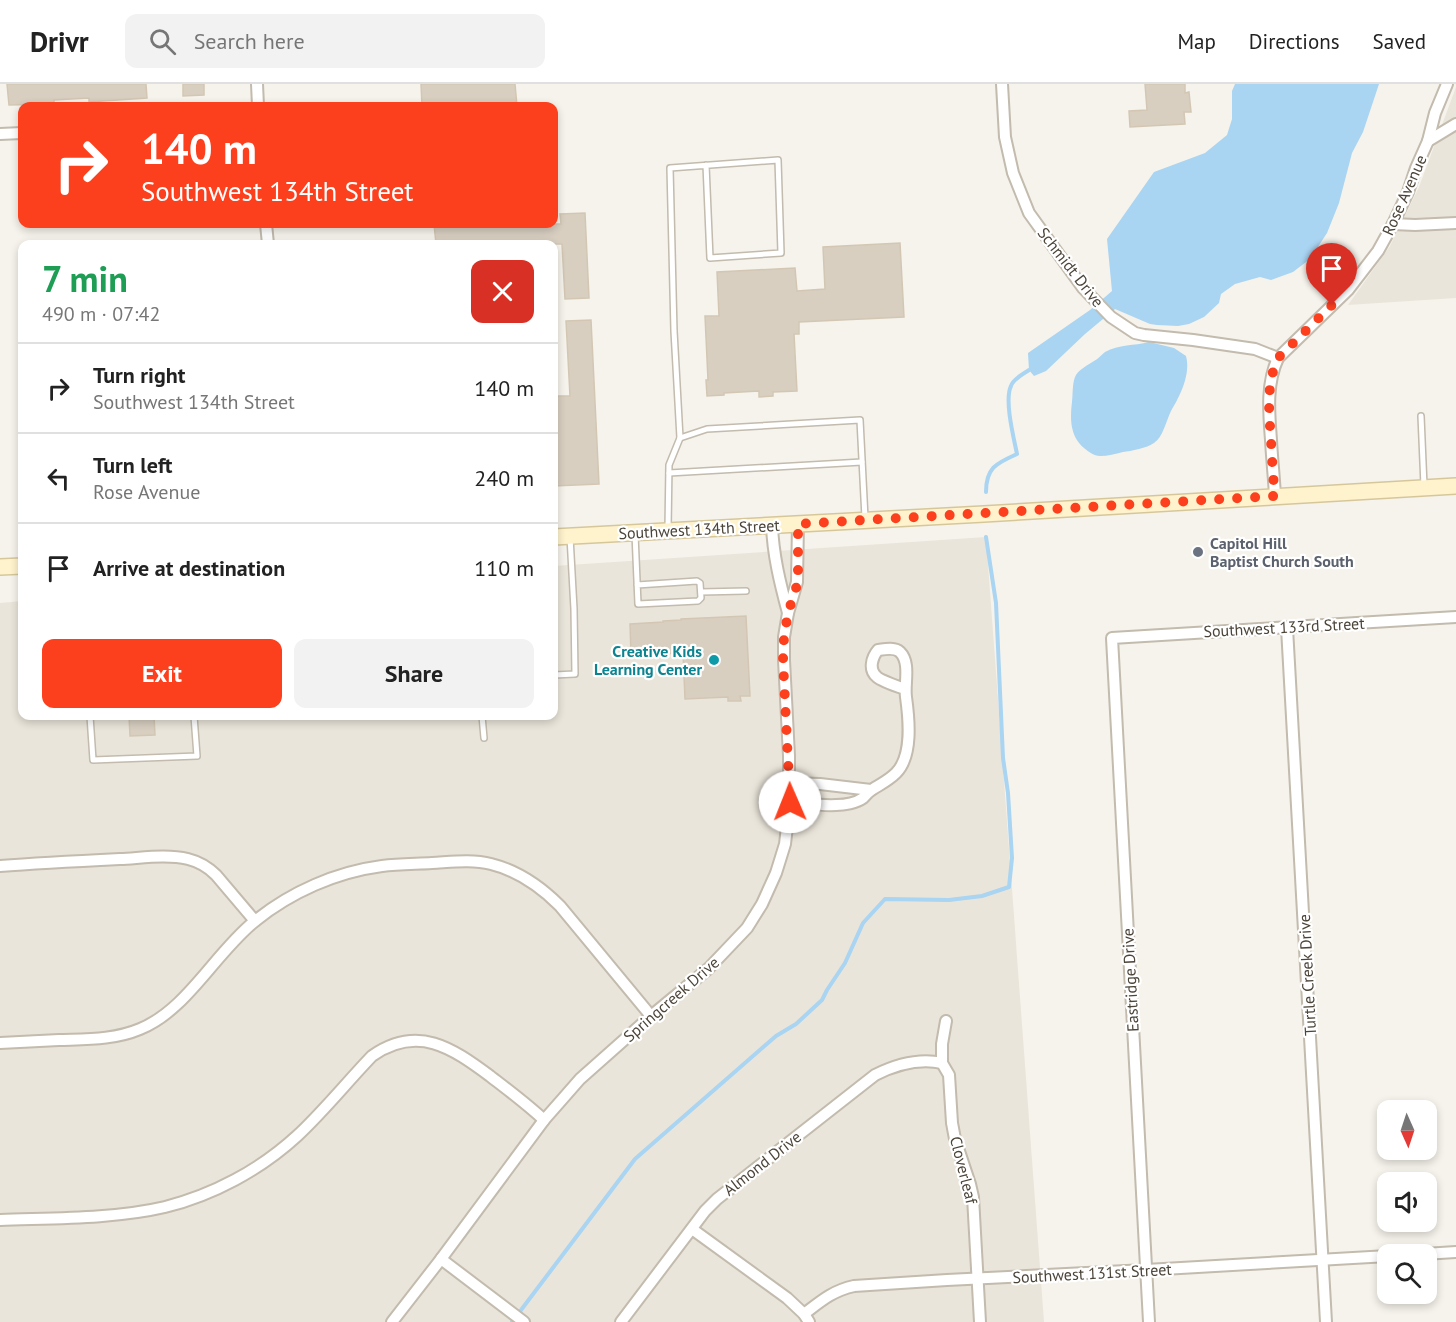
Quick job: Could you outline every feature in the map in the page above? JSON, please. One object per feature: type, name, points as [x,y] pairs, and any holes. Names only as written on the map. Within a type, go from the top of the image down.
[{"type":"main road","name":"Southwest 134th Street","points":[[558,537],[1456,486]]},
{"type":"main road","points":[[0,567],[18,566]]},
{"type":"street","points":[[257,84],[258,102]]},
{"type":"street","name":"Schmidt Drive","points":[[1002,84],[1005,137],[1013,172],[1029,213],[1083,288],[1111,317],[1135,333],[1256,349],[1278,358]]},
{"type":"street","name":"Rose Avenue","points":[[1275,496],[1269,398],[1270,380],[1278,358],[1347,290],[1378,250],[1408,192],[1447,84]]},
{"type":"street","points":[[1428,141],[1456,124]]},
{"type":"street","points":[[0,134],[18,133]]},
{"type":"street","points":[[1393,224],[1456,223]]},
{"type":"street","name":"Springcreek Drive","points":[[392,1322],[544,1120],[580,1079],[708,969],[747,928],[762,904],[782,857],[790,802],[783,660],[788,613],[798,582],[798,524]]},
{"type":"street","name":"Springcreek Drive","points":[[772,525],[773,547],[788,613]]},
{"type":"street","name":"Southwest 133rd Street","points":[[1112,638],[1456,617]]},
{"type":"street","name":"Turtle Creek Drive","points":[[1287,628],[1326,1322]]},
{"type":"street","name":"Eastridge Drive","points":[[1112,638],[1149,1322]]},
{"type":"street","points":[[790,802],[835,805],[850,803],[861,799],[897,772],[905,758],[908,740],[909,718],[905,689]]},
{"type":"street","points":[[789,783],[871,790]]},
{"type":"street","points":[[0,866],[175,857],[187,859],[200,862],[216,874],[255,921]]},
{"type":"street","points":[[0,1044],[104,1038],[140,1029],[175,1007],[219,957],[255,921],[296,893],[318,883],[366,869],[458,862],[489,864],[517,873],[547,893],[651,1016]]},
{"type":"street","name":"Cloverleaf","points":[[946,1021],[942,1044],[942,1063],[949,1075],[955,1139],[973,1197],[980,1322]]},
{"type":"street","points":[[0,1221],[142,1211],[166,1207],[217,1189],[260,1165],[292,1140],[372,1056],[383,1048],[409,1041],[434,1043],[453,1050],[525,1102],[544,1120]]},
{"type":"street","name":"Almond Drive","points":[[621,1322],[705,1211],[717,1199],[875,1075],[916,1062],[942,1063]]},
{"type":"street","points":[[693,1229],[787,1298],[806,1318]]},
{"type":"street","points":[[1437,1253],[1456,1252]]},
{"type":"street","name":"Southwest 131st Street","points":[[806,1318],[828,1295],[854,1286],[1377,1257]]},
{"type":"street","points":[[441,1259],[523,1322]]},
{"type":"lane","points":[[668,531],[669,465],[680,438],[674,331],[670,168],[706,165],[778,160],[781,253],[710,258],[706,165]]},
{"type":"lane","points":[[1421,416],[1425,488]]},
{"type":"lane","points":[[680,438],[707,429],[860,420],[865,520]]},
{"type":"lane","points":[[669,473],[862,462]]},
{"type":"lane","points":[[635,532],[637,585],[639,604],[698,601],[701,598],[700,583],[697,581],[637,585]]},
{"type":"lane","points":[[558,675],[575,674],[570,536]]},
{"type":"lane","points":[[701,592],[746,591]]},
{"type":"lane","points":[[90,720],[93,760],[197,756],[194,720]]},
{"type":"lane","points":[[482,720],[484,738]]},
{"type":"shaded area","points":[[1456,87],[1456,298],[1348,305],[1390,246],[1419,187]]},
{"type":"shaded area","points":[[986,537],[1044,1322],[0,1322],[0,603],[18,601],[18,720],[558,720],[558,566]]},
{"type":"water","points":[[1235,84],[1379,84],[1363,132],[1352,153],[1339,203],[1327,233],[1310,259],[1293,272],[1271,280],[1260,277],[1235,284],[1221,294],[1219,303],[1204,317],[1189,324],[1178,326],[1150,324],[1115,309],[1046,371],[1034,376],[1029,370],[1028,353],[1090,310],[1112,291],[1107,239],[1154,172],[1205,153],[1227,135],[1232,119],[1232,91]]},
{"type":"water","points":[[1149,342],[1174,348],[1186,356],[1187,363],[1184,385],[1162,433],[1154,443],[1143,448],[1106,456],[1094,455],[1079,443],[1072,427],[1073,388],[1076,375],[1110,349]]},
{"type":"building","points":[[7,84],[146,84],[147,98],[89,102],[89,98],[54,100],[54,102],[18,102],[18,105],[9,105]]},
{"type":"building","points":[[183,84],[204,84],[204,95],[183,96]]},
{"type":"building","points":[[421,84],[515,84],[517,102],[422,102]]},
{"type":"building","points":[[1145,84],[1185,84],[1185,93],[1189,92],[1191,112],[1184,112],[1185,124],[1130,127],[1129,111],[1147,110]]},
{"type":"building","points":[[585,213],[589,298],[565,299],[562,244],[558,244],[558,240],[436,240],[434,228],[558,228],[558,224],[561,224],[560,214]]},
{"type":"building","points":[[900,243],[904,317],[799,322],[799,334],[794,334],[797,391],[773,392],[773,396],[759,397],[759,391],[707,396],[705,316],[719,316],[717,272],[795,268],[797,291],[825,289],[823,247]]},
{"type":"building","points":[[591,320],[599,484],[558,486],[558,396],[570,396],[566,321]]},
{"type":"building","name":"Creative Kids Learning Center","points":[[746,616],[750,696],[740,696],[741,701],[728,701],[728,697],[685,699],[683,653],[631,655],[630,624]]},
{"type":"building","points":[[129,720],[154,720],[155,735],[130,736]]},
{"type":"waterway","points":[[986,492],[988,477],[994,467],[1017,454],[1010,420],[1009,392],[1014,381],[1029,370]]},
{"type":"waterway","points":[[512,1322],[635,1159],[776,1036],[796,1024],[822,1000],[845,963],[863,923],[885,899],[949,900],[982,896],[1009,887],[1012,858],[1008,793],[1003,758],[996,603],[986,537]]},
{"type":"place","name":"Capitol Hill Baptist Church South","points":[[1198,552]]},
{"type":"place","name":"Creative Kids Learning Center","points":[[714,660]]},
{"type":"route","points":[[790,802],[783,660],[788,613],[798,582],[798,524],[1275,496],[1269,416],[1270,380],[1278,358],[1332,305]]}]
